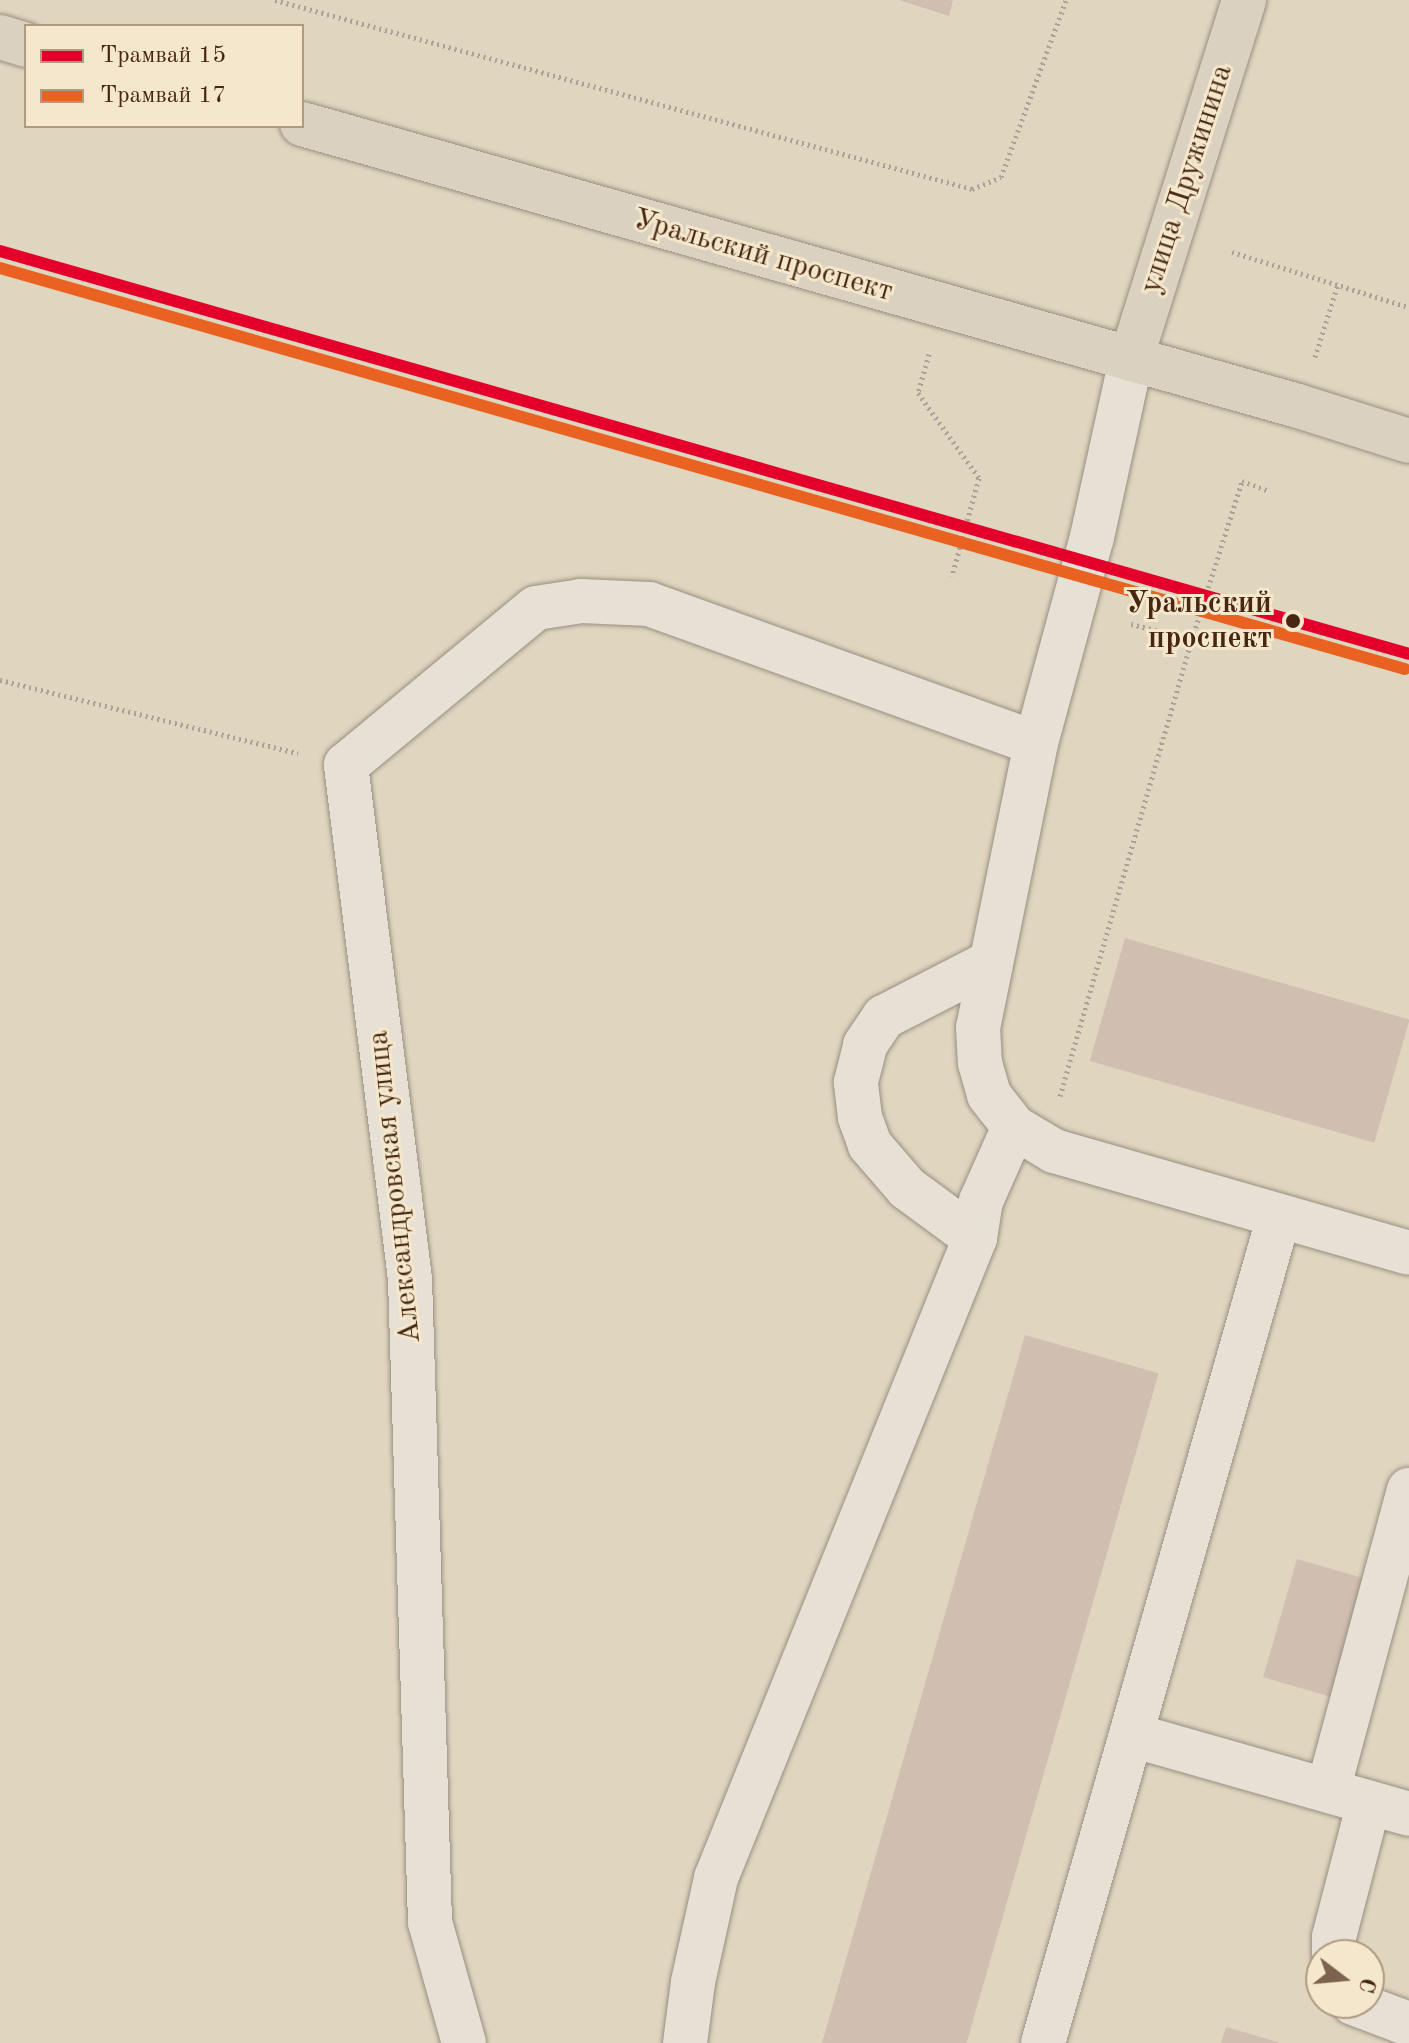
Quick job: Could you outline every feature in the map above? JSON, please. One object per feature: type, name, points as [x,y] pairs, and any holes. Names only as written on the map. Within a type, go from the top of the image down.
[{"type":"main road","name":"улица Дружинина","points":[[1131,359],[1244,0]]},
{"type":"main road","name":"Уральский проспект","points":[[304,125],[1409,441]]},
{"type":"street","points":[[1131,359],[1092,537],[1036,743],[978,1027],[980,1063],[989,1095],[1014,1127],[1054,1151],[1409,1253]]},
{"type":"street","points":[[346,765],[536,608],[581,601],[649,604],[1036,743]]},
{"type":"street","name":"Александровская улица","points":[[346,765],[410,1279],[430,1922],[464,2043]]},
{"type":"street","points":[[975,1238],[907,1188],[870,1145],[860,1117],[856,1082],[865,1045],[884,1017],[991,962]]},
{"type":"street","points":[[685,2043],[693,1982],[716,1878],[975,1238],[981,1201],[1014,1127]]},
{"type":"street","points":[[1043,2043],[1279,1216]]},
{"type":"street","points":[[1328,1790],[1409,1490]]},
{"type":"street","points":[[1132,1735],[1389,1808],[1334,1939]]},
{"type":"street","points":[[1385,2015],[1409,2024]]},
{"type":"path","points":[[275,0],[972,189],[1001,177],[1066,0]]},
{"type":"path","points":[[1232,252],[1409,307]]},
{"type":"path","points":[[1311,369],[1338,284]]},
{"type":"path","points":[[943,307],[918,393],[979,478],[952,576]]},
{"type":"path","points":[[1056,1109],[1192,639],[1242,481],[1270,491]]},
{"type":"path","points":[[1131,624],[1192,639]]},
{"type":"path","points":[[0,680],[346,765]]},
{"type":"building","points":[[899,0],[953,0],[949,16]]},
{"type":"building","points":[[1125,938],[1409,1019],[1374,1143],[1090,1061]]},
{"type":"building","points":[[1025,1335],[1159,1373],[967,2043],[822,2043]]},
{"type":"building","points":[[1297,1559],[1369,1580],[1335,1698],[1263,1677]]},
{"type":"building","points":[[1226,2027],[1278,2042],[1278,2043],[1221,2043]]},
{"type":"tram line","name":"15","points":[[0,251],[1409,654]]},
{"type":"tram line","name":"17","points":[[0,268],[1405,669]]},
{"type":"place","name":"Уральский проспект","points":[[1293,621]]}]
